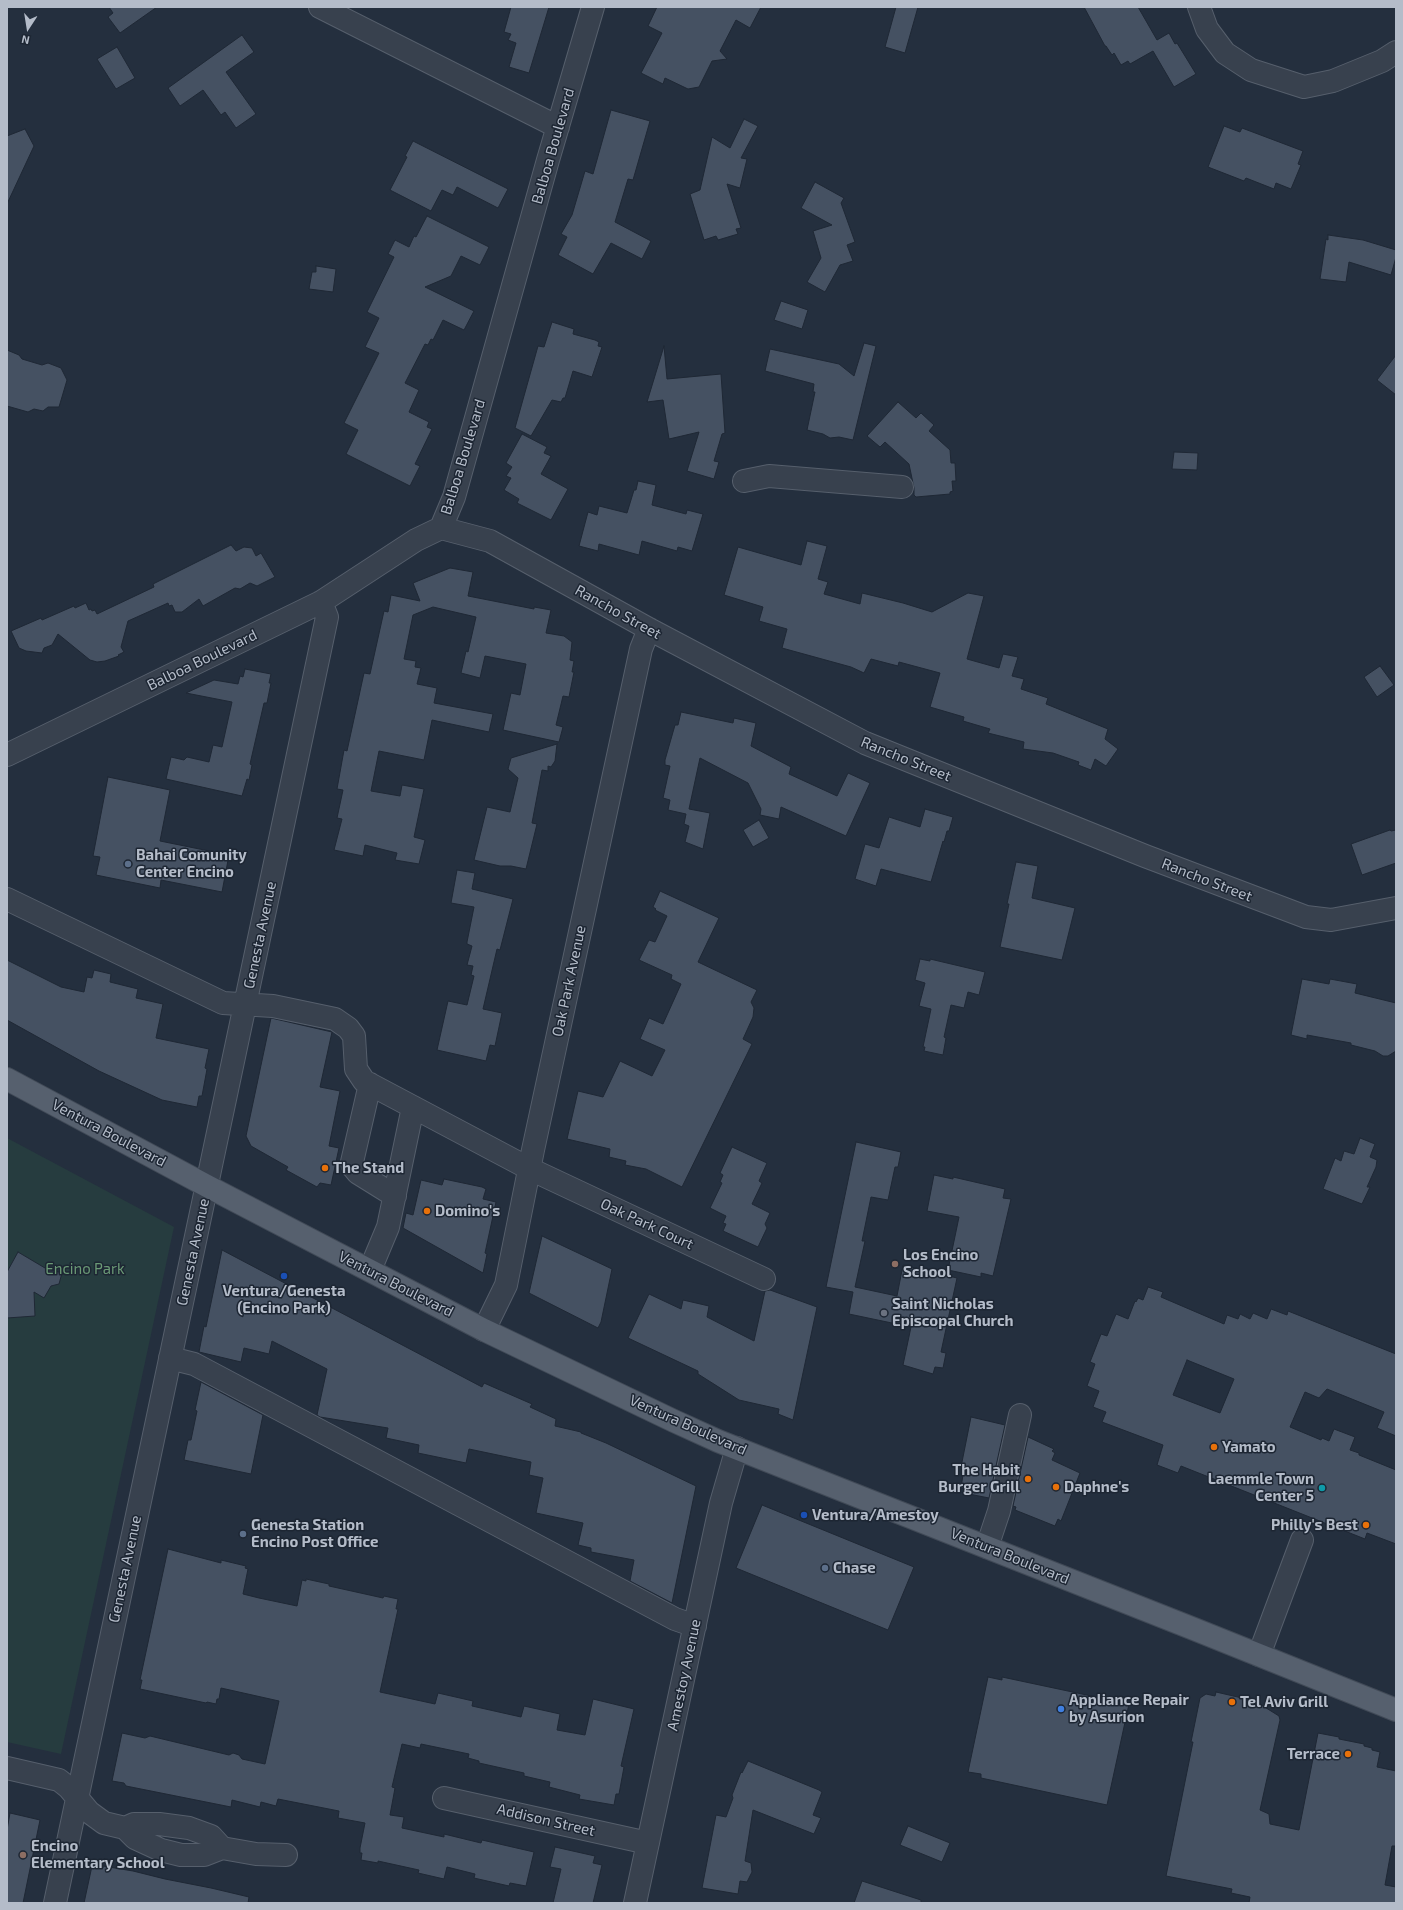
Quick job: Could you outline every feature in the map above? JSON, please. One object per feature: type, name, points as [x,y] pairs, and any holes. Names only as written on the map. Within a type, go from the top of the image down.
[{"type":"main road","name":"Ventura Boulevard","points":[[7,1079],[207,1186],[484,1330],[674,1421],[737,1448],[1396,1710]]},
{"type":"street","points":[[320,7],[558,127]]},
{"type":"street","name":"Balboa Boulevard","points":[[7,755],[321,602],[416,540],[441,528],[454,497],[593,7]]},
{"type":"street","points":[[1199,7],[1207,29],[1225,54],[1251,70],[1304,88],[1333,80],[1382,61],[1396,52]]},
{"type":"street","points":[[744,481],[769,476],[902,486]]},
{"type":"street","name":"Rancho Street","points":[[441,528],[490,541],[649,630],[865,743],[1145,856],[1306,917],[1331,920],[1396,908]]},
{"type":"street","name":"Genesta Avenue","points":[[55,1903],[327,617],[321,602]]},
{"type":"street","name":"Oak Park Avenue","points":[[484,1330],[506,1285],[641,649],[649,630]]},
{"type":"street","name":"Oak Park Court","points":[[7,899],[223,1003],[273,1006],[336,1019],[348,1028],[354,1036],[356,1069],[364,1081],[530,1169],[764,1279]]},
{"type":"street","points":[[370,1084],[352,1162],[353,1167],[358,1173],[395,1196]]},
{"type":"street","points":[[370,1270],[388,1227],[413,1107]]},
{"type":"street","points":[[170,1358],[194,1364],[661,1612],[695,1626]]},
{"type":"street","points":[[987,1547],[999,1511],[1020,1415]]},
{"type":"street","name":"Amestoy Avenue","points":[[635,1903],[721,1503],[737,1448]]},
{"type":"street","points":[[1258,1654],[1302,1540]]},
{"type":"street","points":[[7,1768],[59,1780],[77,1798],[88,1812],[104,1823],[125,1828],[135,1838],[161,1850],[182,1855],[204,1855],[222,1848],[256,1854],[286,1855]]},
{"type":"street","name":"Addison Street","points":[[444,1798],[648,1843]]},
{"type":"green space","name":"Encino Park","points":[[7,1138],[174,1227],[61,1754],[7,1742]]},
{"type":"building","points":[[109,7],[157,7],[120,33],[108,17],[113,13]]},
{"type":"building","points":[[511,7],[549,7],[529,73],[509,67],[516,43],[508,40],[511,34],[504,32]]},
{"type":"building","points":[[657,7],[761,7],[750,28],[736,20],[720,51],[727,59],[712,61],[699,87],[688,89],[665,78],[663,84],[641,73],[662,33],[648,26]]},
{"type":"building","points":[[896,7],[918,7],[905,53],[885,47]]},
{"type":"building","points":[[1084,7],[1138,7],[1157,40],[1169,33],[1196,74],[1174,87],[1153,51],[1130,64],[1128,61],[1121,65],[1114,53],[1112,55],[1105,46]]},
{"type":"building","points":[[242,35],[254,52],[226,72],[256,114],[236,128],[225,112],[221,115],[203,90],[180,106],[168,88]]},
{"type":"building","points":[[117,47],[135,78],[116,89],[97,59]]},
{"type":"building","points":[[611,110],[650,121],[633,180],[628,179],[615,222],[651,241],[642,259],[611,243],[593,274],[558,255],[567,237],[561,234],[572,215],[585,171],[593,174]]},
{"type":"building","points":[[744,119],[758,126],[741,158],[747,159],[740,188],[727,184],[741,228],[736,229],[738,234],[718,240],[716,236],[704,240],[690,194],[700,190],[712,137],[730,148]]},
{"type":"building","points":[[1224,126],[1240,132],[1242,128],[1303,151],[1298,164],[1301,165],[1291,189],[1276,183],[1274,189],[1246,178],[1244,181],[1208,167]]},
{"type":"building","points":[[25,129],[34,146],[7,204],[7,136]]},
{"type":"building","points":[[413,141],[508,189],[498,208],[457,187],[453,195],[442,190],[431,211],[390,190],[407,157],[405,156]]},
{"type":"building","points":[[815,182],[844,198],[841,203],[855,242],[847,245],[853,261],[840,265],[825,292],[807,282],[821,258],[813,231],[832,225],[801,208]]},
{"type":"building","points":[[427,216],[489,247],[480,265],[461,256],[451,276],[425,287],[474,311],[464,330],[443,320],[433,340],[431,339],[428,345],[425,344],[405,383],[419,390],[409,412],[429,422],[427,427],[432,429],[415,464],[420,466],[410,486],[346,454],[358,430],[344,423],[379,353],[365,347],[379,318],[367,312],[394,257],[388,254],[395,240],[409,247]]},
{"type":"building","points":[[1328,235],[1363,240],[1396,250],[1396,257],[1391,275],[1349,262],[1346,282],[1320,279],[1326,239],[1328,240]]},
{"type":"building","points":[[316,266],[336,269],[333,292],[309,289],[312,272],[316,272]]},
{"type":"building","points":[[781,301],[808,310],[802,329],[774,320]]},
{"type":"building","points":[[552,322],[574,329],[573,334],[595,340],[599,342],[598,346],[602,347],[592,377],[573,371],[565,398],[563,398],[561,402],[552,400],[531,436],[515,428],[538,346],[544,347]]},
{"type":"building","points":[[864,343],[876,346],[853,440],[839,437],[830,438],[823,434],[807,430],[815,392],[813,392],[814,384],[765,371],[770,349],[839,364],[854,376]]},
{"type":"building","points":[[664,346],[667,379],[721,374],[725,433],[722,434],[714,461],[719,462],[714,479],[687,471],[699,432],[669,439],[663,400],[647,402]]},
{"type":"building","points":[[7,350],[19,355],[22,359],[42,365],[48,363],[61,368],[67,380],[59,407],[48,407],[43,411],[34,409],[28,412],[7,406]]},
{"type":"building","points":[[1396,355],[1396,395],[1377,380]]},
{"type":"building","points":[[898,402],[916,418],[921,413],[934,425],[929,431],[950,450],[951,463],[955,463],[956,481],[952,481],[953,491],[950,492],[950,494],[916,497],[914,495],[909,464],[885,442],[880,447],[867,436]]},
{"type":"building","points":[[522,434],[547,447],[544,453],[551,456],[541,474],[568,489],[551,520],[517,503],[519,499],[504,490],[511,478],[506,476],[512,467],[506,463]]},
{"type":"building","points":[[1174,452],[1198,453],[1197,470],[1172,469]]},
{"type":"building","points":[[638,481],[656,485],[652,505],[686,514],[687,510],[703,514],[692,551],[678,547],[677,551],[642,541],[639,555],[599,544],[598,551],[579,546],[588,512],[597,515],[599,506],[627,513]]},
{"type":"building","points":[[807,541],[827,546],[818,579],[828,582],[824,594],[860,604],[862,593],[932,612],[968,593],[984,596],[967,659],[999,668],[1003,654],[1018,657],[1012,676],[1024,679],[1021,689],[1048,698],[1046,704],[1108,729],[1105,739],[1118,749],[1106,766],[1095,759],[1091,770],[1078,765],[1079,762],[1053,753],[1023,749],[1024,742],[988,733],[990,729],[963,721],[964,717],[930,707],[940,673],[899,662],[898,666],[871,659],[864,673],[851,667],[782,648],[787,629],[759,621],[763,607],[724,595],[738,547],[801,565]]},
{"type":"building","points":[[231,545],[236,551],[244,547],[252,548],[256,556],[261,553],[275,577],[257,586],[250,583],[240,589],[235,588],[203,606],[199,599],[182,612],[175,612],[172,605],[169,606],[168,603],[128,621],[121,647],[124,652],[118,655],[119,656],[105,661],[97,662],[90,660],[58,634],[52,645],[44,648],[42,653],[26,651],[19,648],[11,631],[41,618],[42,620],[74,606],[75,608],[86,603],[89,610],[95,610],[97,614],[154,587],[153,584]]},
{"type":"building","points":[[450,568],[473,572],[468,596],[534,609],[534,607],[551,610],[546,633],[564,636],[572,642],[570,660],[574,661],[572,672],[574,672],[569,697],[563,696],[556,725],[563,727],[559,742],[503,730],[511,693],[520,695],[526,664],[485,656],[480,678],[461,673],[466,651],[468,652],[476,617],[433,607],[413,615],[404,659],[416,661],[415,667],[421,668],[417,684],[437,688],[434,703],[493,714],[489,732],[432,720],[424,760],[379,751],[371,791],[400,796],[402,785],[424,789],[414,837],[425,840],[419,864],[395,860],[397,853],[365,845],[363,856],[334,850],[342,819],[337,818],[343,790],[337,789],[344,750],[347,751],[364,673],[370,674],[384,611],[388,612],[391,595],[420,601],[413,583]]},
{"type":"building","points":[[1380,666],[1394,685],[1377,697],[1364,677]]},
{"type":"building","points":[[245,669],[271,674],[269,683],[271,683],[267,703],[264,703],[250,764],[252,765],[249,780],[247,779],[242,796],[166,779],[171,757],[184,760],[187,757],[209,762],[213,745],[222,747],[232,702],[186,693],[214,680],[238,684],[240,676],[243,677]]},
{"type":"building","points":[[681,712],[733,723],[734,718],[756,723],[751,746],[791,767],[789,774],[837,796],[848,773],[870,783],[846,836],[781,807],[779,819],[760,815],[761,809],[748,783],[700,758],[689,809],[710,813],[703,849],[685,842],[689,826],[684,824],[686,814],[668,810],[670,800],[663,798],[670,766],[665,765],[665,760],[675,725],[678,725]]},
{"type":"building","points":[[557,744],[555,761],[551,767],[548,766],[548,771],[542,770],[532,823],[537,824],[526,869],[511,866],[500,866],[474,860],[487,807],[510,812],[518,778],[508,769],[511,758]]},
{"type":"building","points":[[108,777],[170,790],[160,841],[229,855],[222,892],[161,880],[160,888],[96,875],[100,857],[93,856]]},
{"type":"building","points":[[925,809],[953,817],[949,831],[947,831],[944,842],[943,841],[931,882],[881,869],[876,886],[855,879],[865,844],[879,848],[889,817],[920,827]]},
{"type":"building","points":[[759,820],[769,838],[753,847],[743,830]]},
{"type":"building","points":[[1390,830],[1396,830],[1396,863],[1362,875],[1351,844]]},
{"type":"building","points":[[1016,862],[1038,866],[1032,898],[1075,908],[1062,960],[1000,947]]},
{"type":"building","points":[[457,870],[475,873],[472,889],[513,899],[500,950],[497,949],[483,1009],[502,1013],[495,1046],[490,1045],[486,1061],[437,1050],[448,1001],[467,1005],[474,976],[471,975],[473,966],[467,965],[472,946],[467,944],[467,942],[474,907],[451,903]]},
{"type":"building","points":[[660,891],[719,918],[698,962],[757,990],[751,1002],[754,1008],[753,1017],[743,1039],[752,1044],[682,1187],[646,1169],[625,1165],[626,1161],[609,1157],[610,1149],[567,1139],[578,1091],[603,1097],[620,1061],[652,1076],[665,1050],[640,1039],[649,1018],[663,1024],[681,984],[671,979],[672,975],[639,960],[649,940],[655,942],[667,916],[655,910],[656,909],[653,907]]},
{"type":"building","points":[[920,959],[930,961],[930,959],[985,972],[979,995],[968,992],[964,1008],[951,1005],[944,1037],[946,1038],[943,1055],[924,1051],[925,1047],[923,1047],[931,1009],[919,1006],[925,983],[915,980]]},
{"type":"building","points":[[7,960],[61,987],[84,992],[87,977],[92,978],[94,970],[111,974],[110,982],[138,989],[136,998],[163,1004],[156,1038],[209,1049],[202,1096],[199,1096],[197,1107],[162,1100],[99,1071],[7,1020]]},
{"type":"building","points":[[1302,979],[1329,984],[1330,979],[1357,984],[1355,993],[1396,1003],[1396,1051],[1388,1056],[1383,1056],[1375,1051],[1351,1045],[1351,1043],[1307,1035],[1307,1039],[1291,1035]]},
{"type":"building","points":[[271,1018],[332,1032],[320,1087],[340,1091],[329,1146],[339,1148],[331,1185],[320,1183],[317,1187],[286,1170],[288,1167],[251,1146],[246,1136]]},
{"type":"building","points":[[1360,1138],[1375,1144],[1370,1157],[1377,1160],[1376,1167],[1367,1187],[1370,1187],[1362,1204],[1323,1189],[1335,1158],[1341,1161],[1344,1151],[1354,1154]]},
{"type":"building","points":[[856,1142],[901,1152],[898,1167],[895,1167],[888,1200],[871,1197],[862,1241],[865,1241],[855,1287],[897,1296],[903,1265],[957,1278],[941,1352],[946,1353],[943,1368],[935,1367],[933,1374],[903,1365],[911,1327],[849,1314],[853,1292],[826,1287]]},
{"type":"building","points":[[732,1147],[767,1163],[759,1181],[762,1183],[752,1204],[770,1213],[765,1224],[767,1228],[758,1247],[723,1231],[726,1224],[723,1223],[726,1216],[710,1208],[722,1183],[720,1182],[723,1175],[720,1173]]},
{"type":"building","points":[[934,1175],[953,1179],[953,1177],[1005,1189],[1003,1198],[1011,1199],[993,1276],[981,1273],[981,1277],[948,1270],[959,1217],[927,1211]]},
{"type":"building","points":[[444,1179],[482,1187],[486,1189],[483,1199],[496,1202],[485,1253],[487,1254],[483,1273],[403,1228],[406,1213],[413,1215],[421,1180],[442,1185]]},
{"type":"building","points":[[542,1236],[612,1269],[601,1322],[598,1328],[529,1293]]},
{"type":"building","points":[[222,1250],[482,1387],[484,1383],[532,1404],[530,1407],[556,1419],[555,1426],[581,1432],[696,1486],[672,1603],[630,1581],[634,1560],[591,1552],[591,1548],[578,1545],[583,1523],[536,1513],[543,1478],[529,1475],[531,1462],[469,1449],[466,1463],[418,1453],[419,1445],[386,1438],[388,1428],[320,1417],[317,1415],[327,1369],[272,1341],[269,1354],[244,1348],[241,1362],[199,1352],[204,1326],[206,1327]]},
{"type":"building","points":[[18,1252],[45,1268],[62,1273],[59,1284],[51,1286],[44,1298],[34,1292],[35,1316],[7,1318],[7,1272]]},
{"type":"building","points":[[1148,1287],[1163,1292],[1161,1297],[1224,1324],[1227,1315],[1238,1319],[1240,1314],[1250,1319],[1253,1313],[1267,1319],[1271,1309],[1287,1315],[1288,1311],[1396,1354],[1396,1436],[1377,1428],[1384,1412],[1327,1389],[1319,1398],[1305,1392],[1290,1427],[1321,1440],[1322,1438],[1329,1441],[1334,1429],[1355,1437],[1350,1450],[1396,1470],[1396,1544],[1367,1533],[1365,1539],[1181,1466],[1178,1473],[1157,1465],[1163,1445],[1102,1422],[1106,1412],[1093,1407],[1099,1391],[1087,1386],[1095,1364],[1090,1362],[1101,1334],[1107,1336],[1116,1314],[1128,1319],[1135,1301],[1136,1302],[1138,1298],[1143,1300]],"holes":[[[1187,1360],[1234,1379],[1220,1413],[1173,1395]]]},
{"type":"building","points":[[770,1290],[817,1307],[793,1420],[778,1414],[779,1409],[739,1400],[698,1374],[698,1371],[628,1338],[649,1294],[681,1309],[683,1300],[709,1306],[707,1317],[754,1341],[765,1291]]},
{"type":"building","points":[[201,1382],[263,1415],[251,1474],[184,1460],[188,1440],[191,1440]]},
{"type":"building","points":[[971,1417],[1005,1425],[989,1498],[969,1494],[970,1490],[961,1488],[964,1468],[961,1467]]},
{"type":"building","points":[[1028,1437],[1054,1449],[1052,1451],[1055,1453],[1052,1460],[1080,1473],[1061,1521],[1058,1519],[1055,1526],[1015,1510],[1016,1507],[1013,1506]]},
{"type":"building","name":"Chase","points":[[762,1505],[914,1567],[888,1630],[736,1568]]},
{"type":"building","points":[[168,1549],[221,1563],[221,1560],[246,1566],[245,1568],[248,1569],[243,1594],[259,1598],[297,1606],[302,1580],[306,1581],[306,1579],[329,1584],[329,1586],[383,1598],[384,1596],[398,1599],[396,1609],[398,1609],[380,1692],[435,1704],[438,1693],[473,1701],[472,1706],[521,1717],[524,1706],[560,1714],[557,1730],[585,1735],[593,1699],[634,1709],[621,1766],[624,1767],[619,1794],[616,1794],[614,1805],[579,1799],[580,1795],[549,1787],[550,1782],[524,1776],[524,1773],[479,1763],[479,1761],[468,1758],[469,1754],[421,1744],[420,1748],[402,1744],[392,1787],[395,1788],[390,1815],[404,1817],[402,1828],[444,1837],[444,1834],[481,1843],[482,1840],[534,1852],[526,1886],[510,1883],[509,1886],[474,1878],[475,1874],[447,1867],[444,1879],[418,1873],[419,1870],[378,1861],[378,1863],[361,1860],[362,1853],[360,1853],[360,1848],[365,1823],[338,1818],[339,1811],[278,1799],[276,1806],[261,1802],[260,1807],[232,1800],[231,1807],[126,1786],[124,1783],[112,1781],[122,1733],[145,1738],[150,1736],[229,1755],[233,1753],[239,1755],[242,1759],[265,1764],[279,1701],[221,1688],[219,1699],[217,1699],[216,1704],[140,1689],[142,1680],[140,1680]]},
{"type":"building","points":[[988,1677],[1002,1680],[1002,1677],[1129,1704],[1107,1805],[981,1778],[981,1774],[968,1772]]},
{"type":"building","points":[[1216,1692],[1255,1701],[1279,1716],[1280,1720],[1260,1810],[1269,1814],[1270,1824],[1299,1830],[1318,1733],[1364,1744],[1364,1746],[1372,1748],[1372,1750],[1380,1752],[1377,1767],[1396,1771],[1396,1846],[1392,1846],[1385,1885],[1396,1887],[1396,1903],[1249,1903],[1250,1897],[1231,1893],[1232,1889],[1166,1876],[1193,1742],[1191,1742],[1200,1698],[1206,1694],[1215,1696]]},
{"type":"building","points":[[748,1761],[822,1792],[813,1815],[821,1818],[814,1834],[753,1810],[745,1861],[751,1863],[752,1872],[747,1882],[740,1881],[738,1894],[702,1888],[716,1815],[726,1817],[733,1798],[732,1795],[741,1772],[742,1773]]},
{"type":"building","name":"Encino Elementary School","points":[[10,1813],[40,1820],[23,1903],[7,1903],[7,1830]]},
{"type":"building","points":[[908,1826],[950,1843],[942,1862],[900,1845]]},
{"type":"building","points":[[555,1847],[595,1856],[593,1863],[602,1865],[593,1903],[553,1903],[561,1869],[550,1867]]},
{"type":"building","points":[[92,1866],[103,1868],[103,1866],[133,1871],[249,1897],[248,1903],[84,1903]]},
{"type":"building","points":[[862,1881],[921,1900],[921,1903],[854,1903]]},
{"type":"place","name":"Bahai Comunity Center Encino","points":[[128,864]]},
{"type":"place","name":"The Stand","points":[[325,1168]]},
{"type":"place","name":"Domino's","points":[[427,1211]]},
{"type":"place","name":"Los Encino School","points":[[895,1264]]},
{"type":"place","name":"Ventura/Genesta (Encino Park)","points":[[284,1276]]},
{"type":"place","name":"Saint Nicholas Episcopal Church","points":[[884,1313]]},
{"type":"place","name":"Yamato","points":[[1214,1447]]},
{"type":"place","name":"The Habit Burger Grill","points":[[1028,1479]]},
{"type":"place","name":"Daphne's","points":[[1056,1487]]},
{"type":"place","name":"Laemmle Town Center 5","points":[[1322,1488]]},
{"type":"place","name":"Ventura/Amestoy","points":[[804,1515]]},
{"type":"place","name":"Philly's Best","points":[[1366,1525]]},
{"type":"place","name":"Genesta Station Encino Post Office","points":[[243,1534]]},
{"type":"place","name":"Chase","points":[[825,1568]]},
{"type":"place","name":"Tel Aviv Grill","points":[[1232,1702]]},
{"type":"place","name":"Appliance Repair by Asurion","points":[[1061,1709]]},
{"type":"place","name":"Terrace","points":[[1348,1754]]},
{"type":"place","name":"Encino Elementary School","points":[[23,1855]]}]
